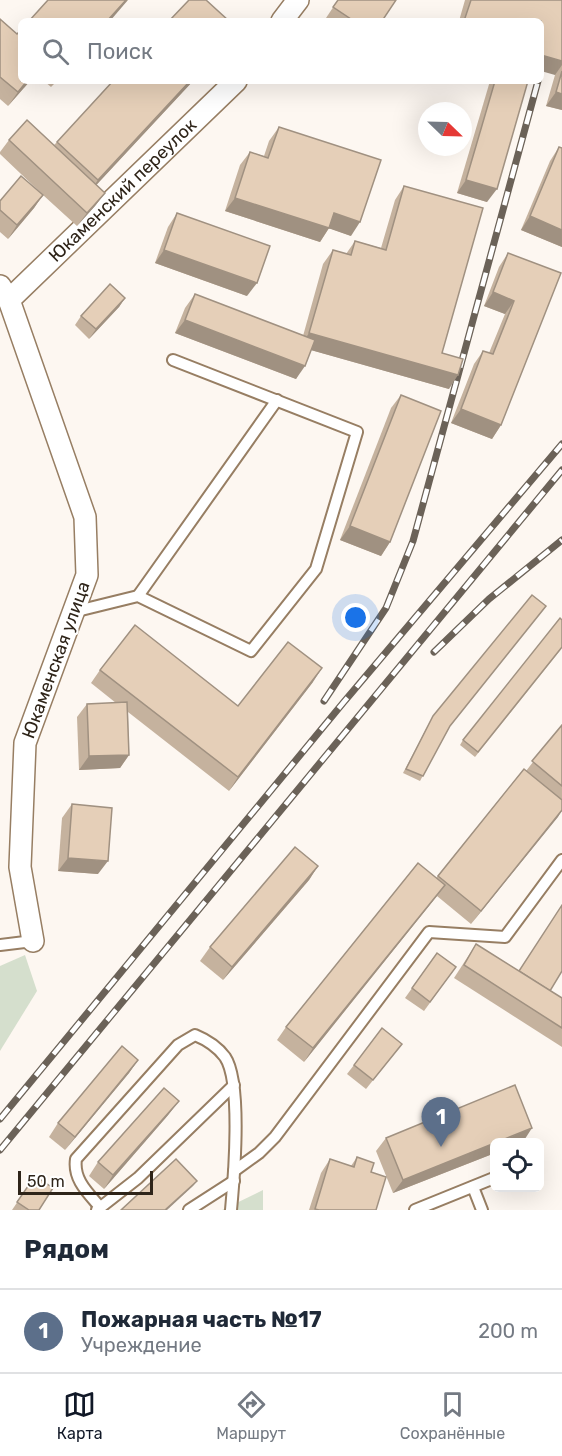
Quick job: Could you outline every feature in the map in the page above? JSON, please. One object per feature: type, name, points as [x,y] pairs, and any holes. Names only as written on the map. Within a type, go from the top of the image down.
[{"type":"street","points":[[284,18],[298,0]]},
{"type":"street","name":"Юкаменский переулок","points":[[5,293],[233,84]]},
{"type":"street","name":"Юкаменская улица","points":[[5,293],[85,517],[87,575],[25,742],[20,867],[33,941]]},
{"type":"lane","points":[[73,612],[138,596],[251,651],[316,569],[357,432],[173,360]]},
{"type":"lane","points":[[138,596],[277,400]]},
{"type":"lane","points":[[189,1210],[234,1176],[275,1137],[429,932],[505,938],[562,860]]},
{"type":"lane","points":[[0,945],[33,941]]},
{"type":"lane","points":[[231,1210],[234,1176],[234,1085],[226,1058],[212,1042],[195,1035],[178,1045],[76,1159],[74,1171],[99,1209],[138,1178],[234,1085]]},
{"type":"lane","points":[[415,1210],[490,1180]]},
{"type":"lane","points":[[473,1186],[482,1210]]},
{"type":"green space","points":[[25,955],[37,991],[0,1051],[0,966]]},
{"type":"green space","points":[[263,1190],[263,1210],[222,1210]]},
{"type":"building","points":[[48,0],[126,0],[110,18],[32,18]]},
{"type":"building","points":[[189,0],[206,0],[226,18],[172,18]]},
{"type":"building","points":[[338,0],[396,0],[384,18],[350,18],[333,7]]},
{"type":"building","points":[[471,0],[562,0],[562,61],[544,56],[544,18],[465,18]]},
{"type":"building","points":[[0,19],[18,33],[18,84],[25,84],[18,92],[0,77]]},
{"type":"building","points":[[562,71],[562,94],[556,92]]},
{"type":"building","points":[[110,84],[187,84],[98,180],[57,142]]},
{"type":"building","points":[[494,84],[527,84],[497,189],[466,180]]},
{"type":"building","points":[[27,120],[105,193],[87,213],[9,140]]},
{"type":"building","points":[[279,127],[381,160],[360,222],[334,213],[329,228],[235,198],[250,152],[268,158]]},
{"type":"building","points":[[559,147],[562,148],[562,230],[530,216]]},
{"type":"building","points":[[21,176],[43,195],[17,225],[0,210],[0,201]]},
{"type":"building","points":[[404,186],[483,208],[442,353],[463,359],[458,375],[309,333],[333,250],[351,255],[355,241],[386,250]]},
{"type":"building","points":[[177,213],[270,246],[257,283],[164,250]]},
{"type":"building","points":[[508,253],[561,273],[501,425],[461,409],[483,351],[493,354],[514,301],[493,292]]},
{"type":"building","points":[[110,284],[125,298],[96,329],[81,316]]},
{"type":"building","points":[[195,294],[315,340],[305,366],[185,320]]},
{"type":"building","points":[[401,395],[441,411],[390,542],[350,526]]},
{"type":"building","points":[[532,595],[546,606],[450,726],[423,776],[406,769],[433,716]]},
{"type":"building","points":[[560,618],[562,620],[562,647],[478,752],[463,740]]},
{"type":"building","points":[[135,625],[238,706],[288,642],[322,668],[238,777],[100,670]]},
{"type":"building","points":[[127,702],[129,755],[89,756],[87,704]]},
{"type":"building","points":[[562,725],[562,786],[532,761]]},
{"type":"building","points":[[524,769],[562,800],[562,810],[481,911],[438,876]]},
{"type":"building","points":[[72,804],[112,808],[108,861],[68,858]]},
{"type":"building","points":[[295,847],[318,866],[232,967],[210,947]]},
{"type":"building","points":[[418,863],[445,885],[313,1048],[286,1027]]},
{"type":"building","points":[[562,905],[562,971],[550,991],[519,971]]},
{"type":"building","points":[[476,944],[562,998],[562,1028],[464,965]]},
{"type":"building","points":[[437,953],[456,967],[430,1002],[412,988]]},
{"type":"building","points":[[382,1028],[402,1044],[373,1080],[354,1065]]},
{"type":"building","points":[[122,1046],[138,1060],[75,1137],[58,1123]]},
{"type":"building","points":[[515,1085],[532,1128],[507,1138],[490,1138],[490,1145],[403,1180],[386,1138]]},
{"type":"building","points":[[164,1088],[179,1101],[113,1175],[98,1162]]},
{"type":"building","points":[[357,1157],[374,1163],[371,1172],[386,1177],[376,1210],[315,1209],[330,1159],[354,1167]]},
{"type":"building","points":[[176,1159],[197,1181],[165,1210],[121,1210]]},
{"type":"building","points":[[35,1176],[53,1188],[39,1210],[29,1210],[17,1202]]},
{"type":"railway","points":[[324,701],[386,608],[413,541],[537,84]]},
{"type":"railway","points":[[0,1119],[343,703],[562,444]]},
{"type":"railway","points":[[0,1150],[562,470]]},
{"type":"railway","points":[[434,652],[489,599],[562,540]]},
{"type":"place","name":"Пожарная часть №17","points":[[441,1147]]}]
